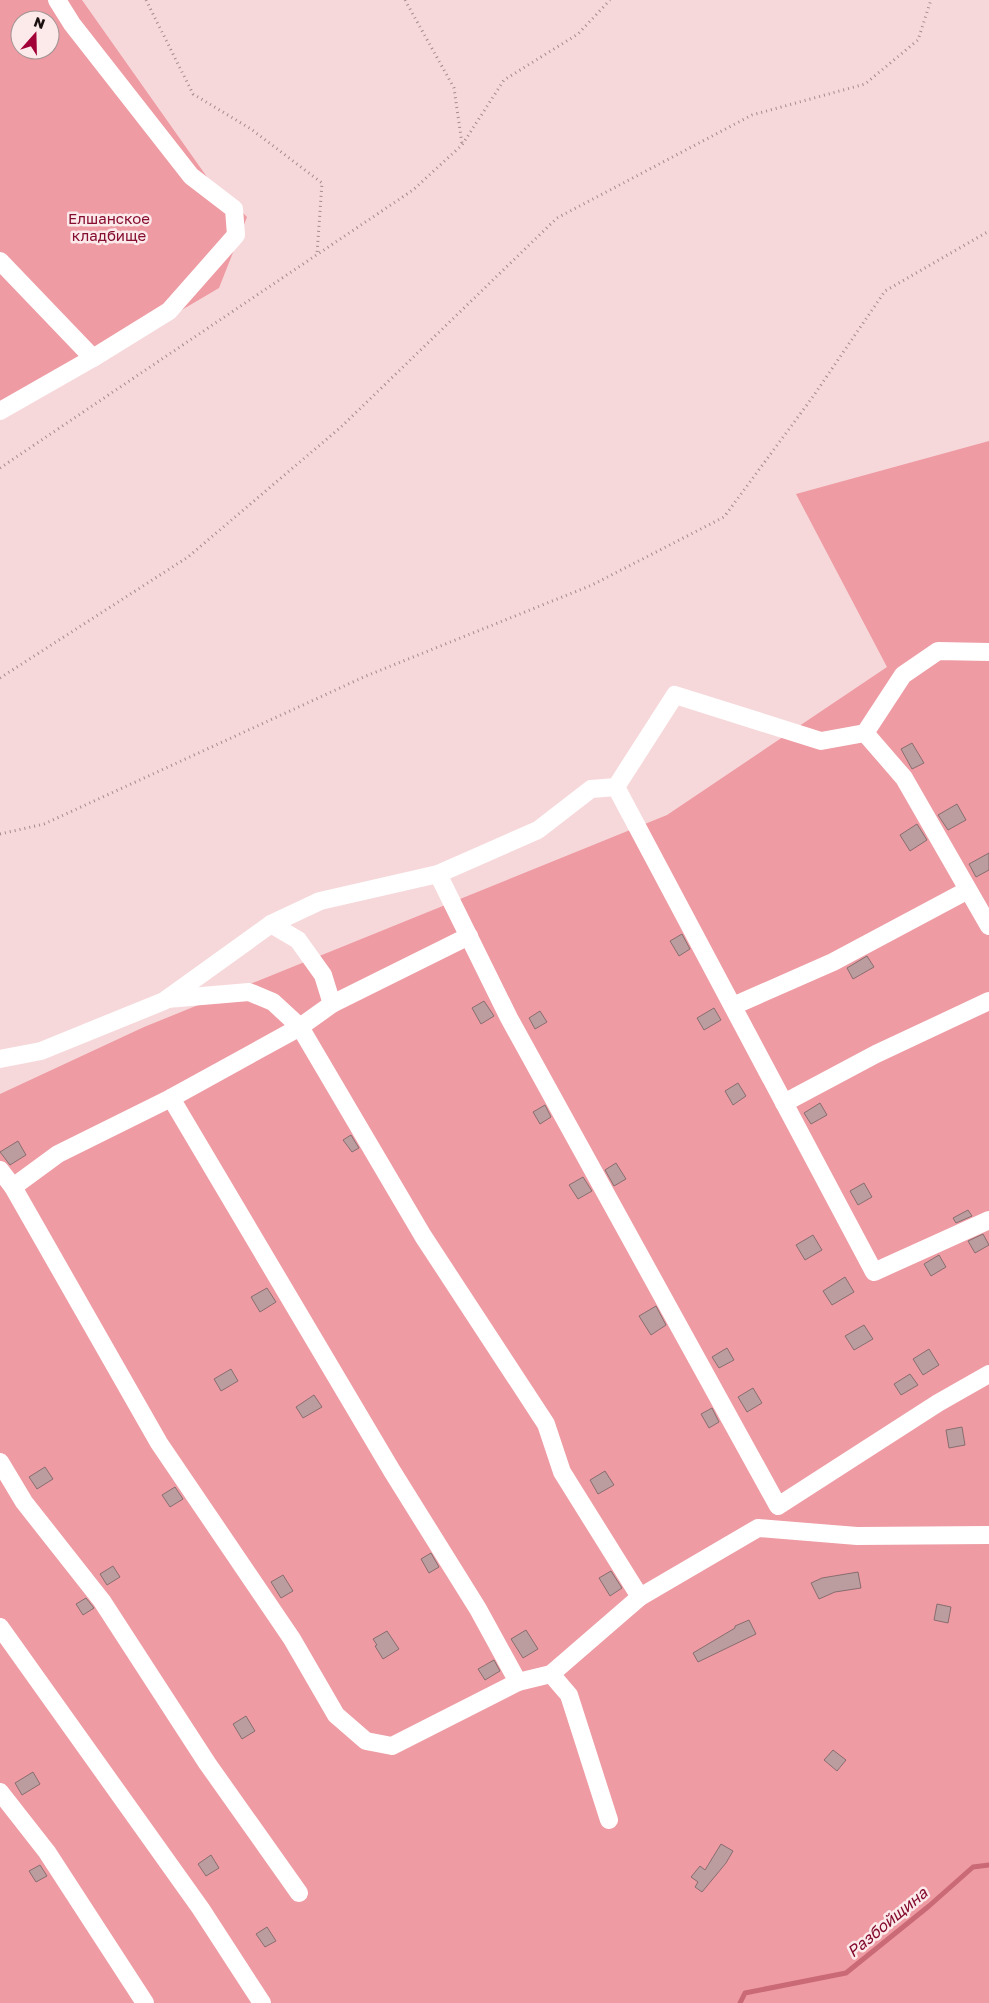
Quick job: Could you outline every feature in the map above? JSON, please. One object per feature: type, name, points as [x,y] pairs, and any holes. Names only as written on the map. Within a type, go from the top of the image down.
[{"type":"lane","points":[[0,412],[169,312],[236,234],[234,209],[191,176],[72,24],[57,0]]},
{"type":"lane","points":[[0,261],[93,358]]},
{"type":"lane","points":[[616,787],[675,695],[821,741],[865,733],[903,675],[938,651],[989,652]]},
{"type":"lane","points":[[865,733],[904,778],[989,926]]},
{"type":"lane","points":[[0,1059],[41,1051],[167,999],[271,924],[320,901],[438,874],[538,830],[591,789],[616,787]]},
{"type":"lane","points":[[616,787],[874,1272],[989,1220]]},
{"type":"lane","points":[[438,874],[509,1018],[778,1506],[774,1529]]},
{"type":"lane","points":[[733,1006],[833,962],[968,890]]},
{"type":"lane","points":[[271,924],[298,940],[323,976],[332,1004]]},
{"type":"lane","points":[[12,1187],[58,1154],[171,1098],[300,1027],[332,1004],[468,936]]},
{"type":"lane","points":[[167,999],[249,992],[274,1002],[300,1027],[423,1236],[546,1424],[562,1472],[640,1597]]},
{"type":"lane","points":[[784,1103],[876,1054],[989,1001]]},
{"type":"lane","points":[[171,1098],[392,1471],[478,1609],[518,1682]]},
{"type":"lane","points":[[0,1170],[12,1187],[159,1443],[292,1639],[336,1715],[366,1741],[392,1746],[518,1682],[551,1674],[640,1597],[758,1528],[856,1536],[989,1535]]},
{"type":"lane","points":[[778,1506],[938,1403],[989,1374]]},
{"type":"lane","points":[[0,1462],[24,1502],[102,1601],[206,1763],[299,1893]]},
{"type":"lane","points":[[0,1627],[201,1909],[262,2003]]},
{"type":"lane","points":[[551,1674],[569,1695],[609,1820]]},
{"type":"lane","points":[[0,1792],[47,1852],[145,2003]]},
{"type":"path","points":[[146,0],[193,94],[251,129],[322,183],[317,254]]},
{"type":"path","points":[[405,0],[454,88],[462,145]]},
{"type":"path","points":[[0,468],[413,190],[462,145],[504,80],[578,34],[610,0]]},
{"type":"path","points":[[0,678],[188,557],[341,427],[557,218],[752,115],[865,84],[918,40],[931,0]]},
{"type":"path","points":[[0,834],[44,824],[366,676],[592,584],[724,518],[812,398],[885,291],[989,231]]},
{"type":"green space","name":"Елшанское кладбище","points":[[0,0],[82,0],[207,177],[247,217],[219,288],[0,417]]},
{"type":"green space","points":[[989,441],[989,2003],[0,2003],[0,1094],[144,1027],[667,815],[887,667],[796,494]]},
{"type":"building","points":[[912,743],[924,763],[912,769],[901,749]]},
{"type":"building","points":[[957,804],[966,820],[948,830],[938,815]]},
{"type":"building","points":[[917,824],[927,840],[910,851],[900,835]]},
{"type":"building","points":[[989,853],[989,870],[976,877],[969,864]]},
{"type":"building","points":[[682,934],[690,949],[679,956],[670,941]]},
{"type":"building","points":[[867,956],[874,967],[853,979],[847,968]]},
{"type":"building","points":[[484,1001],[494,1016],[481,1024],[472,1008]]},
{"type":"building","points":[[714,1008],[721,1020],[704,1030],[697,1018]]},
{"type":"building","points":[[540,1011],[547,1022],[535,1029],[529,1018]]},
{"type":"building","points":[[738,1083],[746,1096],[733,1105],[725,1091]]},
{"type":"building","points":[[820,1103],[827,1115],[811,1124],[804,1113]]},
{"type":"building","points":[[545,1105],[551,1117],[540,1124],[533,1112]]},
{"type":"building","points":[[351,1135],[359,1148],[352,1152],[343,1140]]},
{"type":"building","points":[[18,1141],[26,1155],[10,1165],[0,1152]]},
{"type":"building","points":[[616,1163],[626,1179],[614,1186],[605,1170]]},
{"type":"building","points":[[583,1177],[592,1191],[578,1199],[569,1185]]},
{"type":"building","points":[[864,1183],[872,1197],[858,1205],[850,1191]]},
{"type":"building","points":[[968,1210],[972,1216],[956,1223],[953,1218]]},
{"type":"building","points":[[983,1234],[989,1245],[975,1253],[968,1241]]},
{"type":"building","points":[[813,1235],[822,1250],[805,1260],[796,1245]]},
{"type":"building","points":[[939,1255],[946,1267],[931,1276],[924,1264]]},
{"type":"building","points":[[845,1277],[854,1292],[832,1305],[823,1291]]},
{"type":"building","points":[[267,1288],[276,1302],[260,1312],[251,1297]]},
{"type":"building","points":[[656,1306],[666,1325],[651,1335],[639,1316]]},
{"type":"building","points":[[864,1325],[873,1339],[854,1350],[845,1336]]},
{"type":"building","points":[[727,1348],[734,1360],[719,1368],[712,1357]]},
{"type":"building","points":[[929,1349],[939,1365],[923,1375],[913,1359]]},
{"type":"building","points":[[231,1369],[238,1381],[221,1391],[214,1379]]},
{"type":"building","points":[[910,1374],[918,1385],[901,1395],[894,1384]]},
{"type":"building","points":[[753,1388],[762,1403],[747,1412],[738,1397]]},
{"type":"building","points":[[314,1395],[322,1407],[303,1418],[296,1407]]},
{"type":"building","points":[[712,1408],[719,1422],[709,1428],[701,1414]]},
{"type":"building","points":[[962,1427],[965,1445],[949,1448],[946,1430]]},
{"type":"building","points":[[45,1467],[53,1479],[37,1489],[29,1477]]},
{"type":"building","points":[[605,1471],[614,1485],[598,1494],[590,1480]]},
{"type":"building","points":[[175,1487],[183,1499],[170,1507],[162,1495]]},
{"type":"building","points":[[431,1553],[439,1567],[429,1573],[421,1559]]},
{"type":"building","points":[[113,1566],[120,1577],[107,1585],[100,1574]]},
{"type":"building","points":[[611,1571],[622,1588],[610,1596],[599,1578]]},
{"type":"building","points":[[858,1572],[861,1588],[835,1592],[819,1599],[811,1583],[822,1578]]},
{"type":"building","points":[[283,1575],[293,1591],[281,1598],[271,1582]]},
{"type":"building","points":[[86,1598],[94,1608],[83,1615],[76,1604]]},
{"type":"building","points":[[937,1604],[951,1607],[948,1623],[934,1620]]},
{"type":"building","points":[[749,1620],[756,1634],[698,1662],[693,1653],[735,1628],[735,1626]]},
{"type":"building","points":[[526,1630],[538,1649],[523,1658],[511,1639]]},
{"type":"building","points":[[387,1631],[399,1649],[383,1659],[373,1639]]},
{"type":"building","points":[[494,1660],[500,1671],[485,1680],[478,1669]]},
{"type":"building","points":[[246,1716],[255,1731],[242,1739],[233,1724]]},
{"type":"building","points":[[833,1750],[846,1760],[837,1771],[824,1760]]},
{"type":"building","points":[[33,1772],[40,1784],[22,1795],[15,1783]]},
{"type":"building","points":[[721,1844],[733,1851],[726,1863],[702,1892],[695,1887],[698,1882],[691,1877],[700,1866],[705,1870]]},
{"type":"building","points":[[211,1855],[219,1868],[206,1876],[198,1864]]},
{"type":"building","points":[[40,1865],[47,1876],[36,1882],[29,1871]]},
{"type":"building","points":[[267,1927],[276,1941],[265,1947],[256,1934]]},
{"type":"waterway","name":"Разбойщина","points":[[740,2003],[745,1993],[846,1973],[929,1906],[973,1867],[989,1865]]}]
